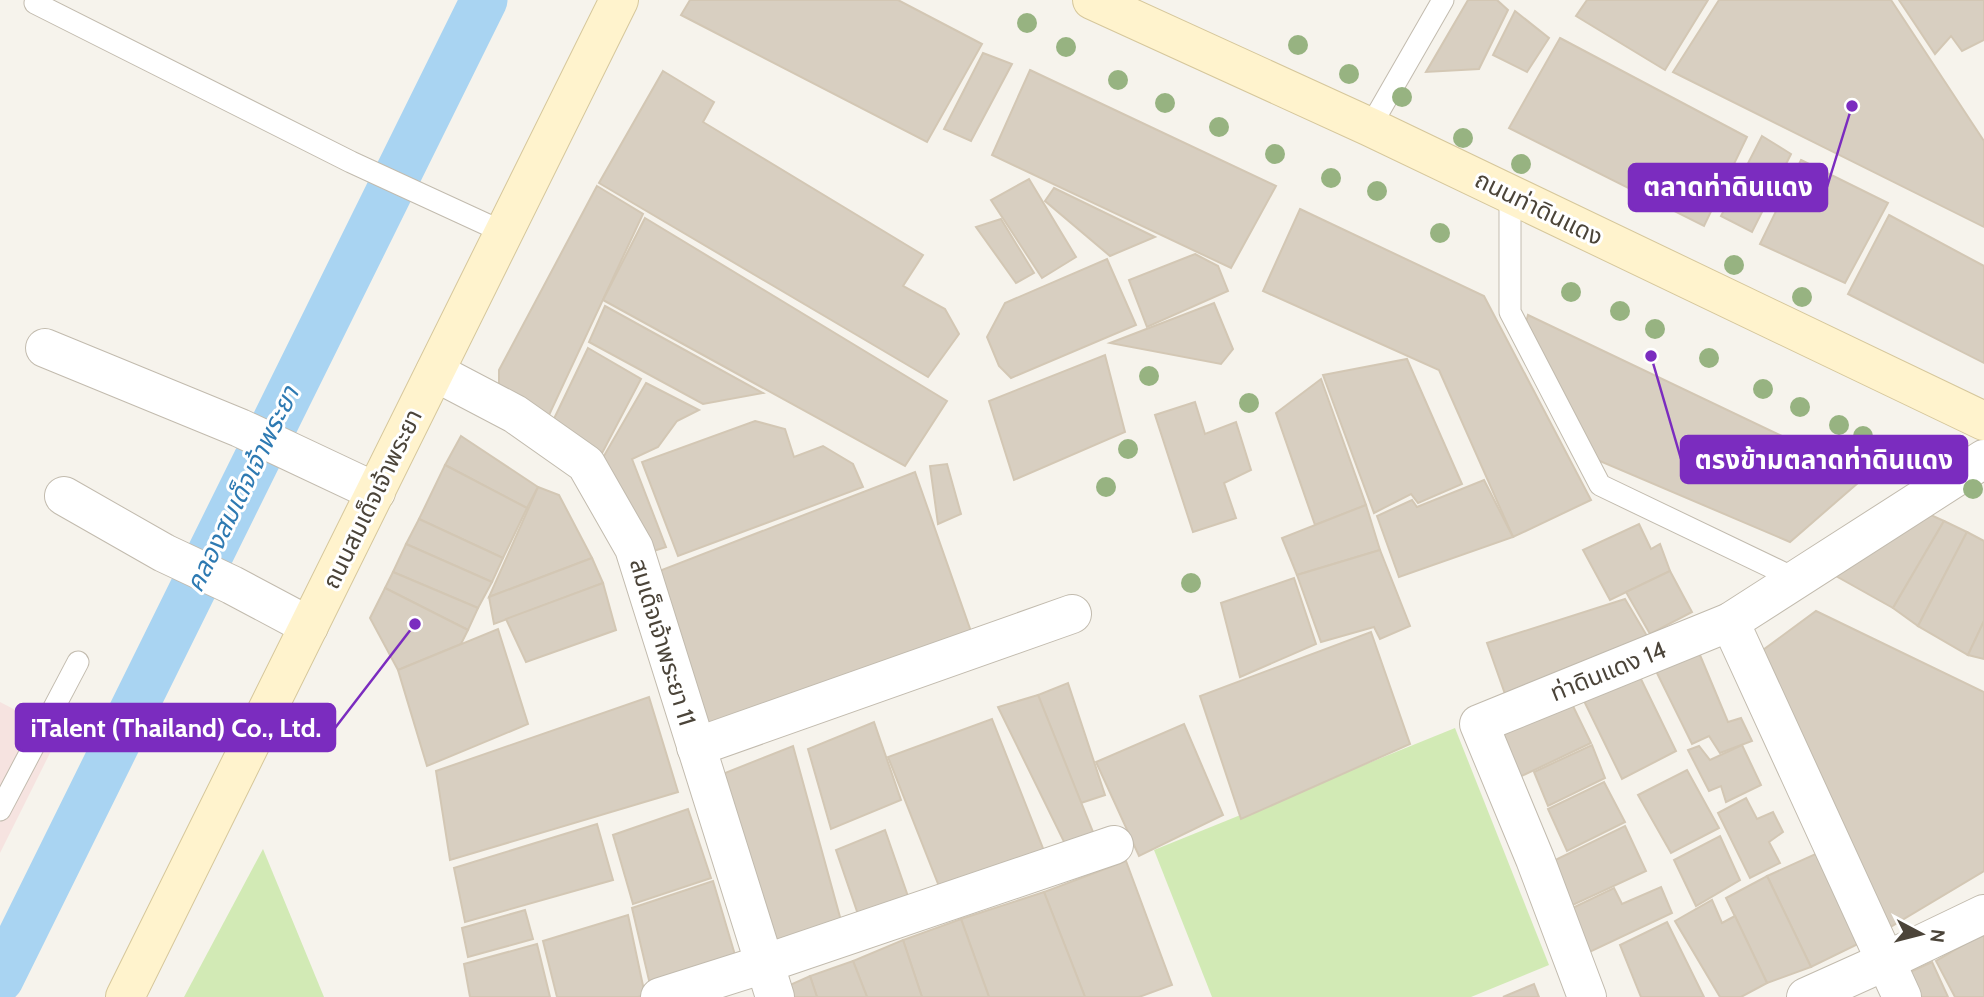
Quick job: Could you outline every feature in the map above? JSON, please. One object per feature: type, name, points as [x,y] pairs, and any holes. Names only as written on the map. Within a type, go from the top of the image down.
[{"type":"main road","name":"ถนนสมเด็จเจ้าพระยา","points":[[125,997],[619,0]]},
{"type":"main road","name":"ถนนท่าดินแดง","points":[[1092,0],[1370,127],[1984,421]]},
{"type":"street","points":[[45,348],[240,428],[376,492]]},
{"type":"street","name":"สมเด็จเจ้าพระยา 11","points":[[435,372],[515,414],[586,464],[634,548],[769,980]]},
{"type":"street","name":"ท่าดินแดง 14","points":[[1587,997],[1535,859],[1479,724],[1730,622],[1984,459]]},
{"type":"street","points":[[64,496],[164,553],[309,626]]},
{"type":"street","points":[[696,747],[1072,614]]},
{"type":"street","points":[[1730,622],[1902,997]]},
{"type":"street","points":[[660,997],[769,980],[1114,845]]},
{"type":"street","points":[[1806,997],[1984,914]]},
{"type":"lane","points":[[1370,127],[1443,0]]},
{"type":"lane","points":[[35,3],[351,163],[503,232]]},
{"type":"lane","points":[[1510,194],[1510,312],[1600,485],[1796,579]]},
{"type":"lane","points":[[0,810],[78,662]]},
{"type":"shaded area","points":[[0,702],[60,733],[0,853]]},
{"type":"green space","points":[[1455,728],[1549,965],[1471,997],[1212,997],[1154,850]]},
{"type":"green space","points":[[263,849],[324,997],[184,997]]},
{"type":"building","points":[[690,0],[898,0],[982,44],[927,142],[681,15]]},
{"type":"building","points":[[1468,0],[1497,0],[1508,10],[1479,69],[1426,72]]},
{"type":"building","points":[[1587,0],[1708,0],[1665,70],[1576,16]]},
{"type":"building","points":[[1719,0],[1891,0],[1984,141],[1984,227],[1673,72]]},
{"type":"building","points":[[1899,0],[1984,0],[1984,40],[1962,51],[1951,36],[1935,54]]},
{"type":"building","points":[[1515,11],[1549,38],[1527,72],[1493,55]]},
{"type":"building","points":[[1560,38],[1747,137],[1704,226],[1509,128]]},
{"type":"building","points":[[983,53],[1012,64],[971,141],[944,129]]},
{"type":"building","points":[[1030,70],[1276,186],[1231,268],[992,155]]},
{"type":"building","points":[[663,71],[714,102],[703,122],[923,255],[903,286],[945,309],[959,334],[928,377],[599,183]]},
{"type":"building","points":[[1762,136],[1791,154],[1752,232],[1721,216]]},
{"type":"building","points":[[1801,160],[1888,203],[1845,283],[1760,244]]},
{"type":"building","points":[[1029,179],[1076,257],[1042,278],[991,200]]},
{"type":"building","points":[[597,186],[643,214],[543,428],[499,391],[499,370]]},
{"type":"building","points":[[1054,188],[1155,237],[1110,256],[1045,201]]},
{"type":"building","points":[[1300,209],[1484,296],[1591,500],[1513,537],[1439,370],[1263,291]]},
{"type":"building","points":[[1889,215],[1984,266],[1984,363],[1848,294]]},
{"type":"building","points":[[645,218],[947,401],[905,466],[603,300]]},
{"type":"building","points":[[1001,219],[1034,273],[1016,283],[976,227]]},
{"type":"building","points":[[1195,254],[1218,266],[1228,291],[1147,327],[1129,280]]},
{"type":"building","points":[[1107,259],[1136,325],[1011,378],[999,366],[987,337],[1005,303]]},
{"type":"building","points":[[1214,303],[1233,349],[1221,364],[1110,343]]},
{"type":"building","points":[[605,306],[763,393],[703,404],[589,342]]},
{"type":"building","points":[[1528,315],[1866,476],[1790,542],[1588,456],[1525,326]]},
{"type":"building","points":[[588,348],[641,379],[600,457],[551,425]]},
{"type":"building","points":[[1105,355],[1125,432],[1014,480],[989,401]]},
{"type":"building","points":[[1407,359],[1462,484],[1418,503],[1411,494],[1374,513],[1323,375]]},
{"type":"building","points":[[1321,379],[1366,505],[1315,525],[1276,413]]},
{"type":"building","points":[[646,383],[699,410],[677,421],[658,447],[632,459],[666,547],[644,554],[601,461]]},
{"type":"building","points":[[1195,402],[1205,434],[1236,422],[1251,470],[1224,483],[1236,518],[1193,532],[1155,415]]},
{"type":"building","points":[[755,421],[785,429],[794,457],[823,446],[853,464],[863,487],[678,556],[642,462]]},
{"type":"building","points":[[461,436],[538,487],[527,508],[445,465]]},
{"type":"building","points":[[947,464],[961,514],[938,524],[930,466]]},
{"type":"building","points":[[445,465],[527,508],[503,558],[419,519]]},
{"type":"building","points":[[915,472],[975,643],[703,739],[654,573]]},
{"type":"building","points":[[1484,480],[1513,537],[1399,577],[1377,516],[1412,500],[1417,507]]},
{"type":"building","points":[[538,487],[559,495],[592,558],[489,597]]},
{"type":"building","points":[[1366,505],[1380,550],[1297,575],[1282,538]]},
{"type":"building","points":[[1922,511],[1944,521],[1893,608],[1827,571]]},
{"type":"building","points":[[419,519],[503,558],[492,582],[406,544]]},
{"type":"building","points":[[1944,521],[1967,532],[1918,626],[1893,608]]},
{"type":"building","points":[[1639,524],[1651,549],[1660,544],[1670,571],[1610,600],[1583,550]]},
{"type":"building","points":[[1967,532],[1984,541],[1984,621],[1968,655],[1918,626]]},
{"type":"building","points":[[406,544],[492,582],[478,608],[393,572]]},
{"type":"building","points":[[1380,550],[1410,626],[1380,639],[1374,627],[1321,642],[1297,575]]},
{"type":"building","points":[[592,558],[603,583],[494,624],[489,597]]},
{"type":"building","points":[[1670,571],[1692,612],[1650,634],[1626,592]]},
{"type":"building","points":[[393,572],[478,608],[468,630],[385,588]]},
{"type":"building","points":[[1294,578],[1316,644],[1240,677],[1221,603]]},
{"type":"building","points":[[603,583],[616,630],[526,662],[506,619]]},
{"type":"building","points":[[385,588],[468,630],[461,644],[398,670],[370,618]]},
{"type":"building","points":[[1625,599],[1647,636],[1505,694],[1487,643]]},
{"type":"building","points":[[1816,611],[1984,692],[1984,871],[1887,929],[1756,655]]},
{"type":"building","points":[[1984,621],[1984,659],[1968,655]]},
{"type":"building","points":[[498,629],[528,724],[427,766],[398,670]]},
{"type":"building","points":[[1371,632],[1410,744],[1241,819],[1200,696]]},
{"type":"building","points":[[1697,648],[1728,722],[1741,718],[1752,741],[1720,753],[1709,736],[1692,744],[1654,667]]},
{"type":"building","points":[[1638,673],[1676,751],[1622,779],[1584,701]]},
{"type":"building","points":[[1068,683],[1105,795],[1081,803],[1038,695]]},
{"type":"building","points":[[1038,695],[1097,842],[1070,854],[998,707]]},
{"type":"building","points":[[649,697],[678,792],[450,860],[436,771]]},
{"type":"building","points":[[1571,702],[1591,743],[1511,781],[1491,734]]},
{"type":"building","points":[[992,719],[1046,856],[944,899],[888,757]]},
{"type":"building","points":[[874,722],[901,800],[831,829],[808,749]]},
{"type":"building","points":[[1184,724],[1223,815],[1139,856],[1096,762]]},
{"type":"building","points":[[1592,745],[1605,778],[1548,806],[1534,772]]},
{"type":"building","points":[[1742,745],[1761,785],[1726,802],[1721,786],[1709,791],[1688,750],[1699,746],[1710,760]]},
{"type":"building","points":[[793,746],[843,928],[770,956],[715,777]]},
{"type":"building","points":[[1687,770],[1719,828],[1671,853],[1638,795]]},
{"type":"building","points":[[1604,782],[1625,822],[1567,851],[1548,809]]},
{"type":"building","points":[[1746,798],[1757,819],[1773,812],[1783,832],[1769,842],[1780,863],[1750,878],[1718,813]]},
{"type":"building","points":[[688,809],[711,878],[633,904],[613,835]]},
{"type":"building","points":[[597,824],[613,880],[465,922],[454,868]]},
{"type":"building","points":[[1625,826],[1646,871],[1562,910],[1545,865]]},
{"type":"building","points":[[885,830],[912,908],[862,926],[836,850]]},
{"type":"building","points":[[1720,836],[1740,880],[1696,906],[1674,860]]},
{"type":"building","points":[[1820,852],[1864,941],[1811,967],[1767,876]]},
{"type":"building","points":[[1126,861],[1172,985],[1139,997],[1085,997],[1044,892]]},
{"type":"building","points":[[1767,876],[1811,967],[1767,983],[1726,898]]},
{"type":"building","points":[[713,881],[738,965],[652,993],[632,908]]},
{"type":"building","points":[[1661,887],[1672,913],[1579,957],[1562,913],[1614,888],[1622,904]]},
{"type":"building","points":[[1044,892],[1085,997],[989,997],[961,919]]},
{"type":"building","points":[[1712,900],[1722,923],[1735,916],[1767,983],[1741,997],[1720,997],[1675,921]]},
{"type":"building","points":[[525,910],[533,939],[468,957],[462,928]]},
{"type":"building","points":[[628,915],[645,995],[557,997],[543,941]]},
{"type":"building","points":[[961,919],[989,997],[922,997],[903,940]]},
{"type":"building","points":[[1667,922],[1704,997],[1641,997],[1620,945]]},
{"type":"building","points":[[1984,933],[1984,997],[1955,997],[1936,961]]},
{"type":"building","points":[[903,940],[922,997],[867,997],[853,961]]},
{"type":"building","points":[[537,944],[550,997],[470,997],[464,964]]},
{"type":"building","points":[[853,961],[867,997],[817,997],[810,976]]},
{"type":"building","points":[[1932,962],[1948,997],[1909,997],[1899,977]]},
{"type":"building","points":[[810,976],[817,997],[784,997],[781,989]]},
{"type":"building","points":[[1534,984],[1539,997],[1503,997]]},
{"type":"waterway","name":"คลองสมเด็จเจ้าพระยา","points":[[0,979],[484,0]]},
{"type":"place","name":"ตลาดท่าดินแดง","points":[[1852,106]]},
{"type":"place","name":"ตรงข้ามตลาดท่าดินแดง","points":[[1651,356]]},
{"type":"place","name":"iTalent (Thailand) Co., Ltd.","points":[[415,624]]}]
